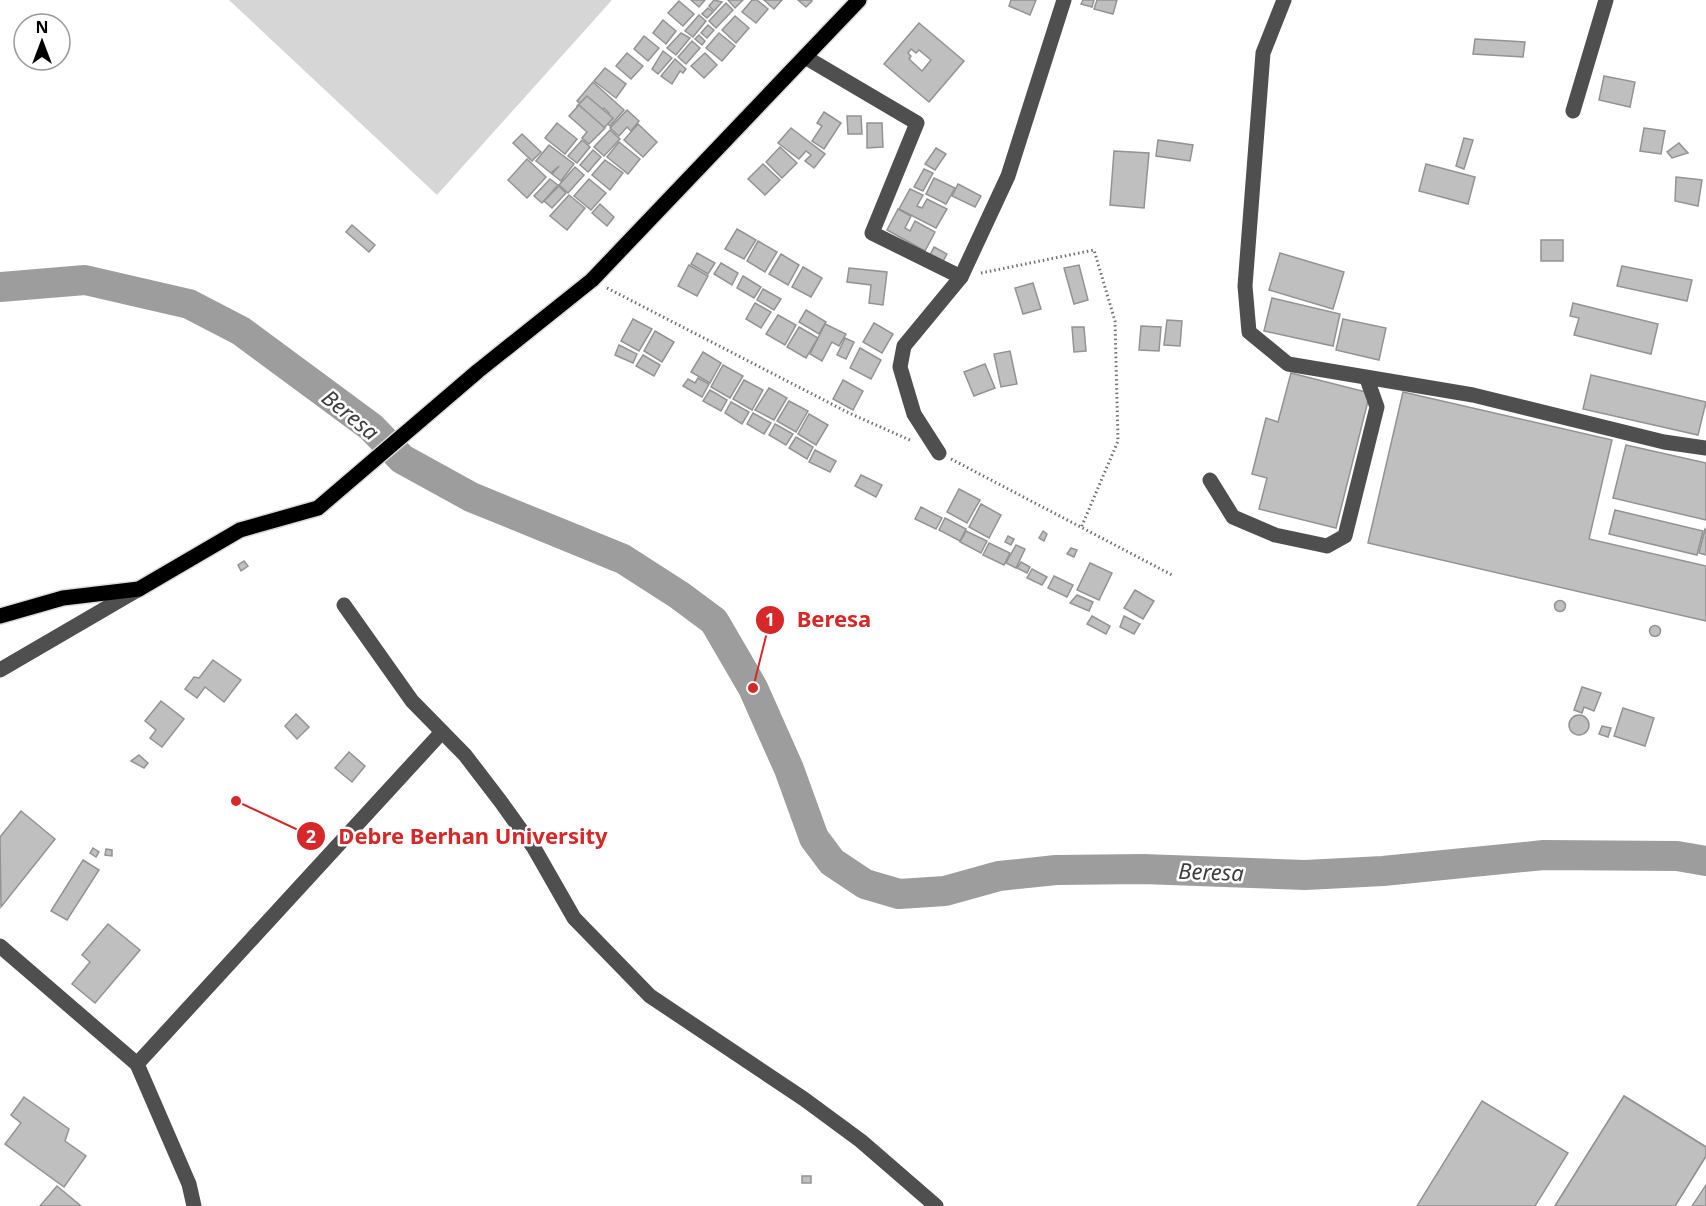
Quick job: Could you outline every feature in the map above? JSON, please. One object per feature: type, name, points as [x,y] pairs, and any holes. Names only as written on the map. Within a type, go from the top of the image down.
[{"type":"main road","points":[[0,616],[63,598],[139,589],[240,530],[318,508],[478,371],[592,280],[859,0]]},
{"type":"street","points":[[939,453],[914,414],[900,367],[904,346],[961,277],[1008,176],[1064,0]]},
{"type":"street","points":[[1284,0],[1263,53],[1245,286],[1249,332],[1288,364],[1473,395],[1664,442],[1706,448]]},
{"type":"street","points":[[1574,111],[1606,0]]},
{"type":"street","points":[[805,57],[917,123],[872,233],[961,277]]},
{"type":"street","points":[[1210,480],[1233,517],[1275,535],[1327,546],[1346,536],[1377,407],[1367,379]]},
{"type":"street","points":[[0,670],[139,589]]},
{"type":"street","points":[[344,605],[412,701],[465,755],[528,839],[574,918],[651,996],[861,1141],[936,1206]]},
{"type":"street","points":[[137,1064],[441,733]]},
{"type":"street","points":[[0,946],[137,1064],[189,1184],[194,1206]]},
{"type":"path","points":[[961,277],[1094,250],[1115,321],[1118,441],[1081,528]]},
{"type":"path","points":[[592,280],[849,413],[939,453],[1174,576]]},
{"type":"shaded area","points":[[229,0],[612,0],[437,195]]},
{"type":"building","points":[[691,0],[705,0],[699,7]]},
{"type":"building","points":[[714,0],[722,2],[714,11],[709,6]]},
{"type":"building","points":[[728,0],[743,0],[735,8]]},
{"type":"building","points":[[752,0],[757,0],[768,9],[756,23],[742,12]]},
{"type":"building","points":[[764,0],[782,0],[774,9]]},
{"type":"building","points":[[798,0],[811,0],[812,1],[806,7]]},
{"type":"building","points":[[1011,0],[1036,0],[1030,15],[1009,6]]},
{"type":"building","points":[[1083,0],[1094,0],[1092,7],[1081,4]]},
{"type":"building","points":[[1097,0],[1117,0],[1113,14],[1094,9]]},
{"type":"building","points":[[679,1],[694,14],[683,26],[668,13]]},
{"type":"building","points":[[726,3],[733,10],[716,28],[709,21]]},
{"type":"building","points":[[708,8],[713,12],[707,18],[702,14]]},
{"type":"building","points":[[699,15],[706,21],[693,37],[685,31]]},
{"type":"building","points":[[735,16],[749,28],[736,43],[722,30]]},
{"type":"building","points":[[663,20],[676,31],[666,44],[653,33]]},
{"type":"building","points":[[919,23],[964,61],[929,102],[884,64]],"holes":[[[911,49],[916,53],[919,50],[931,60],[922,71],[909,59],[911,56],[908,53]]]},
{"type":"building","points":[[708,25],[714,30],[707,38],[701,33]]},
{"type":"building","points":[[681,33],[690,38],[676,55],[667,48]]},
{"type":"building","points":[[719,33],[735,46],[722,61],[706,48]]},
{"type":"building","points":[[699,35],[705,41],[702,45],[695,39]]},
{"type":"building","points":[[644,36],[659,48],[648,61],[634,49]]},
{"type":"building","points":[[1475,39],[1525,42],[1523,57],[1473,54]]},
{"type":"building","points":[[692,41],[700,48],[686,64],[678,57]]},
{"type":"building","points":[[663,51],[672,58],[658,74],[652,69]]},
{"type":"building","points":[[627,53],[643,66],[631,79],[616,66]]},
{"type":"building","points":[[705,53],[717,65],[704,78],[691,66]]},
{"type":"building","points":[[675,59],[686,69],[683,73],[680,71],[672,84],[661,76]]},
{"type":"building","points":[[605,68],[626,84],[616,98],[594,81]]},
{"type":"building","points":[[1604,76],[1635,82],[1630,107],[1599,100]]},
{"type":"building","points":[[593,82],[624,110],[610,126],[603,120],[609,113],[604,108],[596,117],[577,101]]},
{"type":"building","points":[[587,96],[613,118],[598,135],[591,129],[597,124],[577,106]]},
{"type":"building","points":[[579,105],[605,128],[589,144],[582,138],[587,132],[569,116]]},
{"type":"building","points":[[627,110],[639,121],[631,131],[627,127],[619,136],[610,128]]},
{"type":"building","points":[[824,112],[841,123],[824,149],[812,141],[822,126],[817,123]]},
{"type":"building","points":[[847,116],[861,116],[862,134],[848,134]]},
{"type":"building","points":[[557,123],[577,139],[565,154],[545,138]]},
{"type":"building","points":[[867,123],[882,123],[883,147],[867,148]]},
{"type":"building","points":[[638,124],[657,142],[643,157],[624,140]]},
{"type":"building","points":[[791,128],[825,154],[814,168],[805,161],[811,155],[806,151],[799,159],[778,143]]},
{"type":"building","points":[[1644,128],[1665,131],[1661,154],[1640,151]]},
{"type":"building","points":[[610,130],[620,139],[604,156],[594,147]]},
{"type":"building","points":[[522,134],[541,152],[532,161],[513,143]]},
{"type":"building","points":[[1464,138],[1473,140],[1464,169],[1456,166]]},
{"type":"building","points":[[582,140],[590,147],[577,163],[568,156]]},
{"type":"building","points":[[1158,140],[1193,145],[1190,161],[1156,156]]},
{"type":"building","points":[[619,142],[640,159],[628,174],[607,157]]},
{"type":"building","points":[[1679,143],[1688,153],[1672,158],[1667,152]]},
{"type":"building","points":[[549,145],[574,164],[561,181],[552,174],[559,166],[551,173],[536,161]]},
{"type":"building","points":[[780,147],[797,163],[782,178],[766,162]]},
{"type":"building","points":[[936,148],[946,154],[935,170],[925,164]]},
{"type":"building","points":[[593,150],[601,157],[588,172],[580,165]]},
{"type":"building","points":[[1114,151],[1149,153],[1144,208],[1110,205]]},
{"type":"building","points":[[527,159],[546,177],[527,198],[508,180]]},
{"type":"building","points":[[605,160],[623,173],[610,190],[592,175]]},
{"type":"building","points":[[763,164],[780,180],[765,195],[748,179]]},
{"type":"building","points":[[1426,164],[1475,177],[1468,204],[1419,191]]},
{"type":"building","points":[[575,167],[584,175],[568,193],[559,185]]},
{"type":"building","points":[[924,169],[933,173],[923,191],[914,187]]},
{"type":"building","points":[[1676,177],[1702,180],[1698,206],[1675,201]]},
{"type":"building","points":[[934,178],[955,188],[946,204],[926,194]]},
{"type":"building","points":[[550,179],[558,185],[542,203],[534,196]]},
{"type":"building","points":[[589,179],[606,193],[591,210],[574,196]]},
{"type":"building","points":[[958,184],[981,196],[975,207],[952,196]]},
{"type":"building","points":[[559,186],[566,193],[552,208],[544,201]]},
{"type":"building","points":[[910,189],[923,195],[917,206],[922,208],[927,199],[947,209],[936,228],[899,209]]},
{"type":"building","points":[[569,195],[585,208],[567,230],[550,216]]},
{"type":"building","points":[[600,204],[614,217],[607,226],[592,213]]},
{"type":"building","points":[[898,209],[911,216],[905,228],[910,231],[915,221],[935,232],[925,251],[887,230]]},
{"type":"building","points":[[352,225],[375,245],[369,252],[346,232]]},
{"type":"building","points":[[737,229],[756,240],[744,259],[725,249]]},
{"type":"building","points":[[1541,240],[1563,240],[1563,261],[1541,261]]},
{"type":"building","points":[[758,241],[777,252],[765,272],[747,261]]},
{"type":"building","points":[[934,247],[947,254],[941,265],[928,259]]},
{"type":"building","points":[[697,253],[715,263],[708,274],[691,264]]},
{"type":"building","points":[[1280,253],[1344,272],[1333,309],[1269,290]]},
{"type":"building","points":[[781,254],[799,265],[788,285],[769,274]]},
{"type":"building","points":[[721,263],[738,273],[732,285],[714,274]]},
{"type":"building","points":[[689,265],[708,276],[697,296],[678,286]]},
{"type":"building","points":[[1079,265],[1088,300],[1074,304],[1064,268]]},
{"type":"building","points":[[1622,266],[1692,280],[1687,301],[1617,286]]},
{"type":"building","points":[[803,267],[822,278],[811,297],[792,287]]},
{"type":"building","points":[[849,268],[887,272],[883,305],[869,303],[871,285],[847,282]]},
{"type":"building","points":[[743,276],[761,287],[754,298],[737,288]]},
{"type":"building","points":[[1033,283],[1041,309],[1023,314],[1015,288]]},
{"type":"building","points":[[763,289],[781,299],[774,310],[757,300]]},
{"type":"building","points":[[1272,298],[1340,314],[1333,346],[1264,331]]},
{"type":"building","points":[[755,303],[771,312],[761,328],[746,319]]},
{"type":"building","points":[[1573,303],[1658,324],[1651,354],[1574,335],[1579,318],[1570,316]]},
{"type":"building","points":[[806,310],[826,322],[819,334],[799,322]]},
{"type":"building","points":[[778,315],[796,325],[785,345],[766,334]]},
{"type":"building","points":[[633,319],[652,329],[639,351],[621,341]]},
{"type":"building","points":[[1343,319],[1386,328],[1379,360],[1336,350]]},
{"type":"building","points":[[1167,320],[1182,321],[1180,346],[1164,345]]},
{"type":"building","points":[[874,323],[893,334],[882,353],[863,342]]},
{"type":"building","points":[[825,324],[846,334],[839,346],[832,342],[822,361],[810,354]]},
{"type":"building","points":[[1141,326],[1161,327],[1159,351],[1139,350]]},
{"type":"building","points":[[799,327],[818,338],[806,358],[787,347]]},
{"type":"building","points":[[1072,327],[1084,327],[1086,351],[1074,352]]},
{"type":"building","points":[[655,331],[674,342],[662,362],[644,351]]},
{"type":"building","points":[[845,338],[854,342],[846,359],[837,355]]},
{"type":"building","points":[[619,345],[637,354],[633,363],[615,355]]},
{"type":"building","points":[[860,348],[881,360],[871,379],[850,368]]},
{"type":"building","points":[[1010,351],[1017,384],[1001,387],[994,354]]},
{"type":"building","points":[[703,352],[721,363],[710,383],[691,372]]},
{"type":"building","points":[[643,355],[660,365],[654,376],[636,366]]},
{"type":"building","points":[[985,364],[995,388],[974,396],[964,372]]},
{"type":"building","points":[[723,365],[743,376],[730,398],[711,387]]},
{"type":"building","points":[[1291,373],[1370,393],[1336,528],[1259,509],[1267,478],[1252,474],[1266,418],[1278,422]]},
{"type":"building","points":[[1591,375],[1706,402],[1698,435],[1583,409]]},
{"type":"building","points":[[698,378],[709,384],[702,397],[683,386],[688,379],[695,383]]},
{"type":"building","points":[[744,380],[763,390],[752,410],[733,399]]},
{"type":"building","points":[[843,380],[863,391],[853,410],[833,399]]},
{"type":"building","points":[[769,388],[787,398],[774,420],[755,410]]},
{"type":"building","points":[[710,390],[727,400],[721,411],[703,401]]},
{"type":"building","points":[[1403,392],[1612,440],[1589,539],[1706,566],[1706,621],[1368,543]]},
{"type":"building","points":[[789,401],[808,411],[796,432],[777,421]]},
{"type":"building","points":[[731,402],[749,412],[742,424],[725,413]]},
{"type":"building","points":[[753,413],[771,423],[764,434],[747,424]]},
{"type":"building","points":[[809,414],[828,425],[816,445],[798,434]]},
{"type":"building","points":[[775,424],[793,434],[786,445],[769,435]]},
{"type":"building","points":[[796,437],[813,447],[807,459],[789,448]]},
{"type":"building","points":[[1626,445],[1706,463],[1706,520],[1613,498]]},
{"type":"building","points":[[815,450],[836,461],[830,472],[809,462]]},
{"type":"building","points":[[861,475],[882,485],[876,497],[855,486]]},
{"type":"building","points":[[959,489],[980,500],[967,523],[947,512]]},
{"type":"building","points":[[981,504],[1001,515],[989,538],[969,527]]},
{"type":"building","points":[[921,507],[942,518],[936,529],[915,519]]},
{"type":"building","points":[[1615,510],[1703,531],[1697,555],[1609,534]]},
{"type":"building","points":[[945,518],[966,529],[960,541],[939,530]]},
{"type":"building","points":[[1706,530],[1706,555],[1699,553]]},
{"type":"building","points":[[966,531],[987,541],[981,553],[960,542]]},
{"type":"building","points":[[1043,531],[1047,534],[1044,541],[1039,538]]},
{"type":"building","points":[[1008,536],[1014,539],[1011,545],[1005,542]]},
{"type":"building","points":[[989,543],[1010,553],[1004,565],[983,555]]},
{"type":"building","points":[[1016,545],[1025,549],[1016,568],[1006,563]]},
{"type":"building","points":[[1071,548],[1077,550],[1074,557],[1067,554]]},
{"type":"building","points":[[244,561],[248,566],[241,571],[238,565]]},
{"type":"building","points":[[1021,562],[1030,567],[1027,573],[1017,568]]},
{"type":"building","points":[[1090,563],[1112,573],[1099,600],[1077,590]]},
{"type":"building","points":[[1032,569],[1047,577],[1042,585],[1027,578]]},
{"type":"building","points":[[1054,576],[1073,585],[1067,597],[1048,588]]},
{"type":"building","points":[[1135,590],[1154,601],[1143,619],[1124,608]]},
{"type":"building","points":[[1077,595],[1093,602],[1089,611],[1070,603]]},
{"type":"building","points":[[1560,601],[1564,602],[1564,610],[1560,611],[1556,610],[1555,606],[1556,602]]},
{"type":"building","points":[[1092,616],[1110,626],[1106,634],[1087,624]]},
{"type":"building","points":[[1124,616],[1140,624],[1134,634],[1120,627]]},
{"type":"building","points":[[1655,626],[1659,627],[1659,635],[1655,636],[1651,635],[1650,631],[1651,627]]},
{"type":"building","points":[[213,660],[241,680],[224,702],[205,687],[197,698],[185,689],[194,677],[199,678]]},
{"type":"building","points":[[1582,687],[1601,693],[1594,711],[1584,707],[1582,713],[1574,710]]},
{"type":"building","points":[[161,701],[184,719],[162,747],[150,738],[156,730],[145,721]]},
{"type":"building","points":[[1623,708],[1654,718],[1645,746],[1614,736]]},
{"type":"building","points":[[296,714],[309,727],[297,739],[285,726]]},
{"type":"building","points":[[1579,715],[1586,718],[1589,725],[1586,732],[1579,735],[1572,732],[1569,725],[1572,718]]},
{"type":"building","points":[[1602,726],[1611,728],[1608,737],[1599,734]]},
{"type":"building","points":[[349,752],[365,766],[352,782],[335,768]]},
{"type":"building","points":[[139,755],[148,763],[144,768],[131,761]]},
{"type":"building","points":[[21,811],[55,839],[1,907],[0,837]]},
{"type":"building","points":[[93,848],[99,852],[96,857],[90,853]]},
{"type":"building","points":[[106,849],[112,850],[112,856],[105,855]]},
{"type":"building","points":[[83,860],[99,870],[67,920],[51,911]]},
{"type":"building","points":[[108,924],[140,950],[95,1003],[72,984],[90,962],[82,955]]},
{"type":"building","points":[[1624,1096],[1706,1147],[1706,1156],[1675,1206],[1555,1206]]},
{"type":"building","points":[[1624,1096],[1706,1147],[1706,1156],[1675,1206],[1555,1206]]},
{"type":"building","points":[[24,1097],[69,1129],[65,1141],[86,1156],[64,1187],[5,1144],[21,1123],[11,1115]]},
{"type":"building","points":[[1482,1101],[1568,1153],[1535,1206],[1417,1206]]},
{"type":"building","points":[[802,1176],[811,1176],[811,1183],[802,1183]]},
{"type":"building","points":[[1706,1185],[1706,1206],[1692,1206]]},
{"type":"building","points":[[57,1186],[81,1206],[40,1206]]},
{"type":"waterway","name":"Beresa","points":[[0,287],[85,280],[189,304],[241,331],[371,427],[402,459],[471,497],[623,559],[679,595],[714,621],[753,688],[789,769],[814,838],[832,862],[865,884],[899,894],[945,891],[999,876],[1056,870],[1143,869],[1305,875],[1383,871],[1544,855],[1677,856],[1706,861]]},
{"type":"place","name":"Beresa","points":[[753,688]]},
{"type":"place","name":"Debre Berhan University","points":[[236,801]]}]
